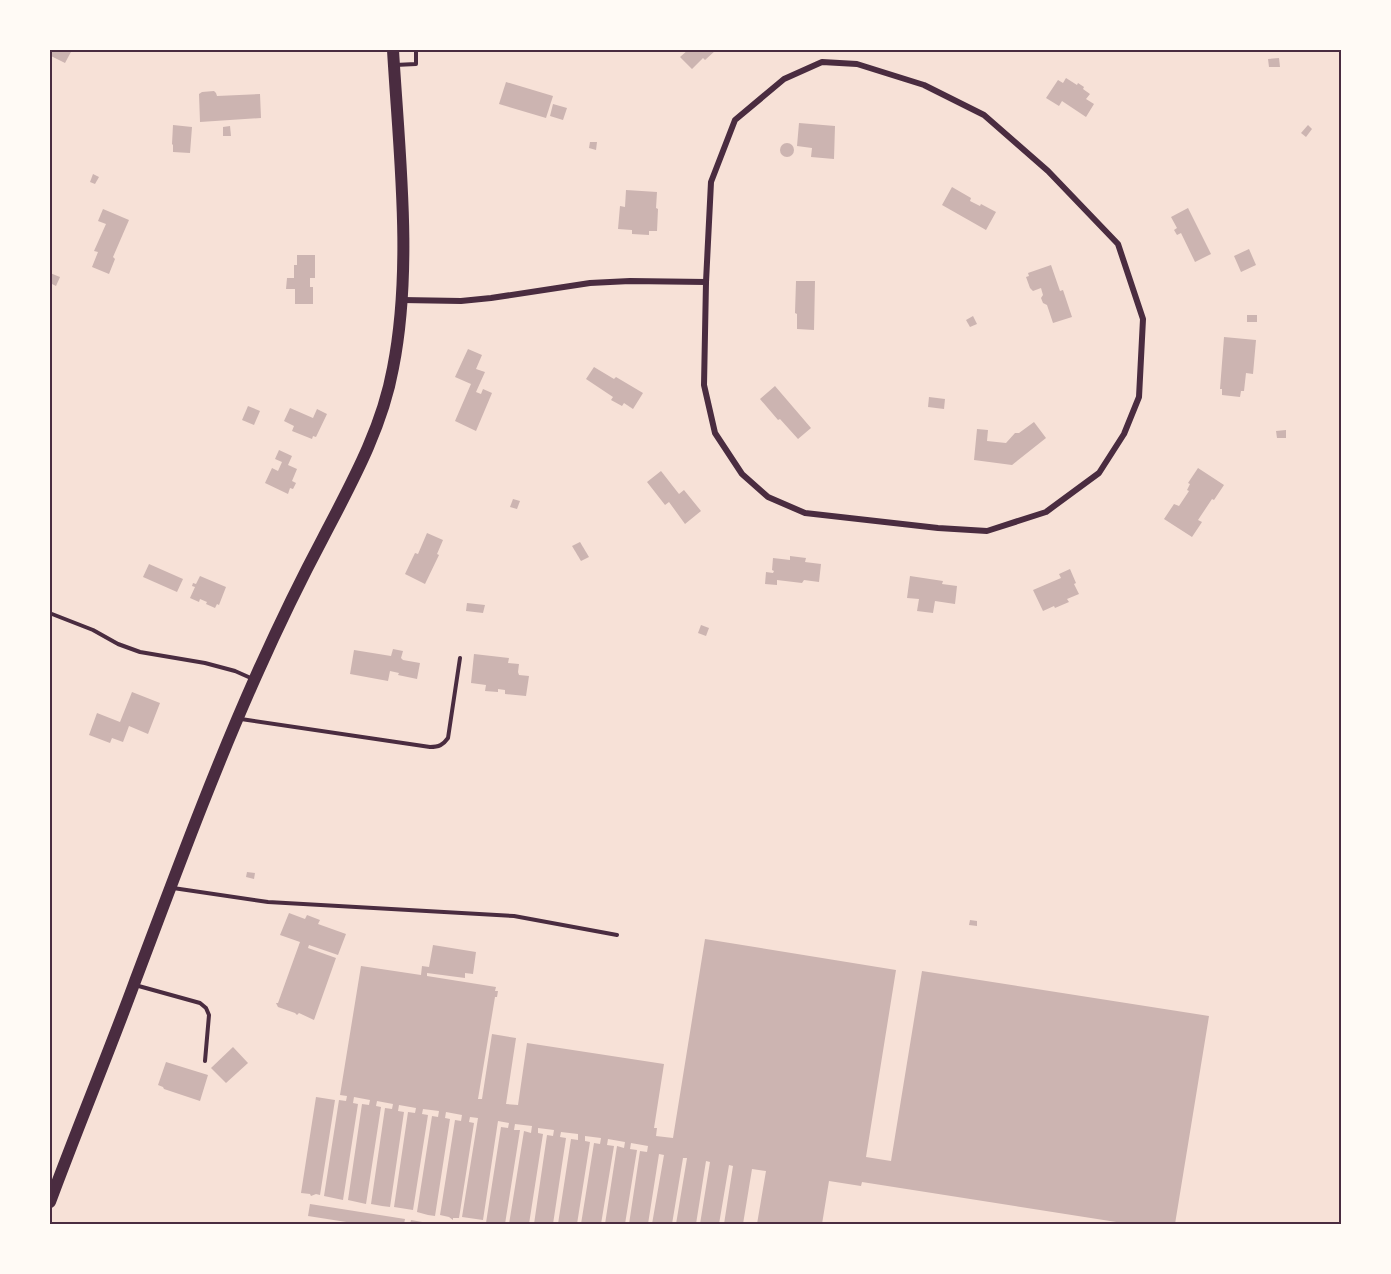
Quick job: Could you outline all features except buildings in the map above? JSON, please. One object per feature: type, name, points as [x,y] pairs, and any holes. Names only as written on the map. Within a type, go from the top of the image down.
[{"type":"main road","points":[[50,1202],[169,888],[237,719],[272,640],[355,476],[384,403],[393,370],[402,300],[402,204],[393,50]]},
{"type":"street","points":[[822,62],[857,64],[924,85],[984,115],[1048,171],[1118,244],[1143,319],[1139,397],[1124,434],[1099,473],[1046,512],[987,531],[938,528],[804,513],[768,497],[742,474],[715,433],[704,385],[706,282],[711,182],[735,120],[784,79],[822,62]]},
{"type":"street","points":[[402,300],[461,301],[590,283],[706,282]]},
{"type":"lane","points":[[394,65],[416,64],[416,50]]},
{"type":"lane","points":[[52,614],[140,652],[205,663],[254,679]]},
{"type":"lane","points":[[237,719],[437,747],[444,744],[448,738],[460,658]]},
{"type":"lane","points":[[169,888],[268,902],[514,916],[617,935]]},
{"type":"lane","points":[[134,985],[200,1003],[206,1008],[208,1015],[205,1061]]}]
